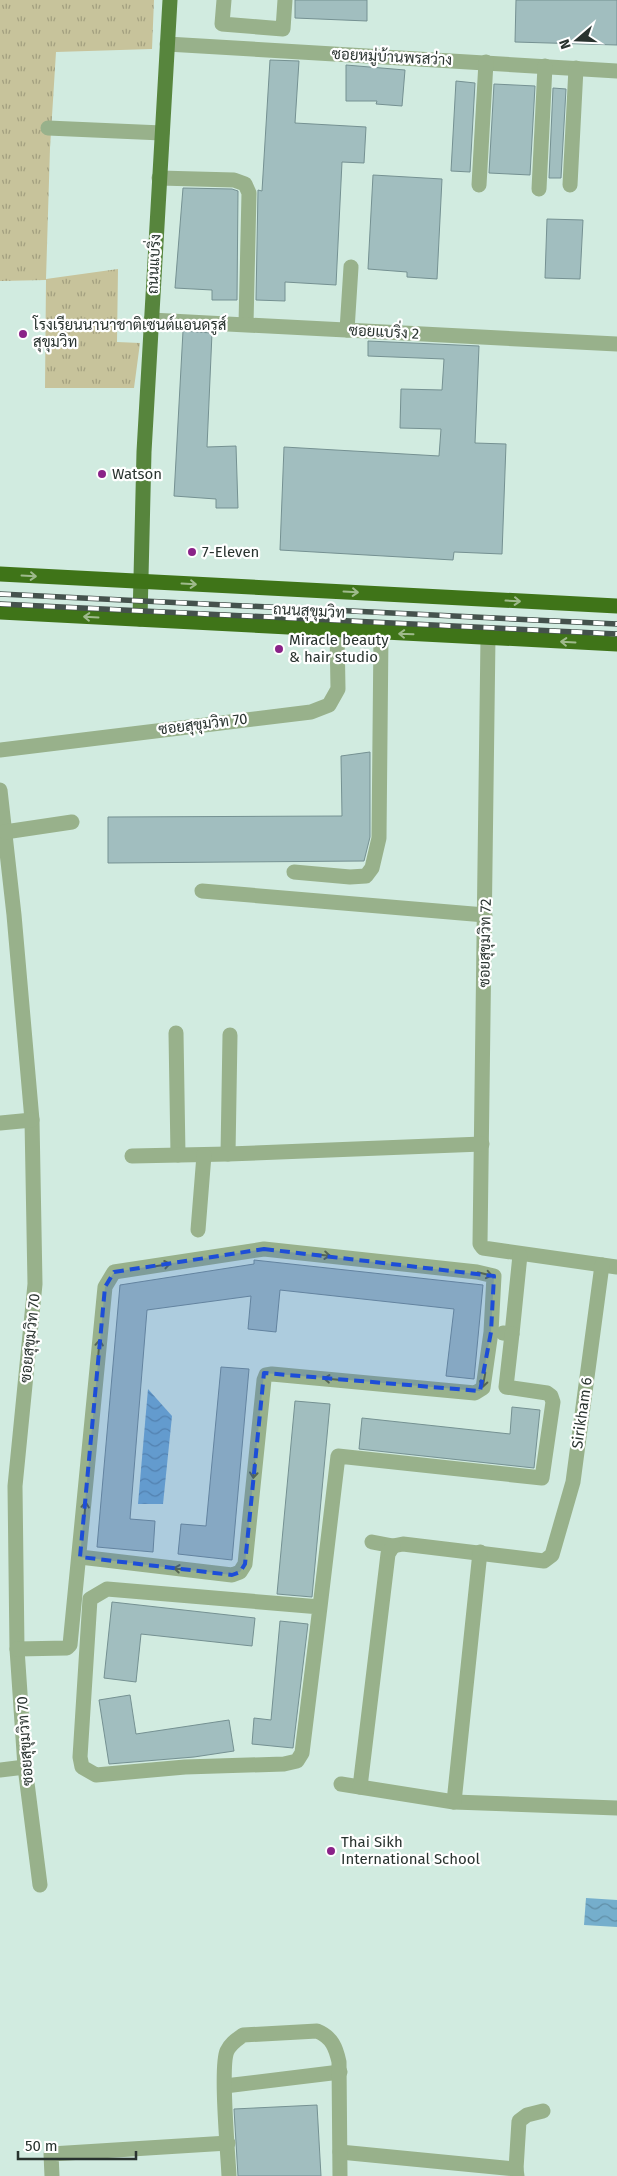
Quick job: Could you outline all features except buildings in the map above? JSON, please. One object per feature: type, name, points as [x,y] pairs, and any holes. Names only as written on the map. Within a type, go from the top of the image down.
[{"type":"highway","name":"ถนนสุขุมวิท","points":[[0,574],[617,606]]},
{"type":"highway","name":"ถนนสุขุมวิท","points":[[0,612],[617,644]]},
{"type":"main road","name":"ถนนแบริ่ง","points":[[140,619],[151,320],[170,0]]},
{"type":"street","points":[[224,0],[222,24],[283,29],[285,0]]},
{"type":"street","name":"ซอยหมู่บ้านพรสว่าง","points":[[167,44],[617,71]]},
{"type":"street","points":[[479,185],[486,62]]},
{"type":"street","points":[[539,189],[545,66]]},
{"type":"street","points":[[570,185],[576,68]]},
{"type":"street","points":[[48,128],[162,133]]},
{"type":"street","points":[[159,178],[234,180],[246,184],[249,193],[246,324]]},
{"type":"street","points":[[347,330],[351,267]]},
{"type":"street","name":"ซอยแบริ่ง 2","points":[[151,320],[617,344]]},
{"type":"street","name":"ซอยสุขุมวิท 70","points":[[0,750],[311,712],[329,706],[338,689],[337,630]]},
{"type":"street","points":[[294,872],[350,877],[366,876],[372,868],[379,838],[381,633]]},
{"type":"street","name":"ซอยสุขุมวิท 72","points":[[488,637],[480,1240],[483,1248],[520,1255]]},
{"type":"street","name":"ซอยสุขุมวิท 70","points":[[0,790],[32,1120],[35,1284],[15,1486],[17,1648],[25,1767],[40,1885]]},
{"type":"street","points":[[5,832],[72,822]]},
{"type":"street","points":[[202,891],[485,915]]},
{"type":"street","points":[[176,1033],[178,1155]]},
{"type":"street","points":[[228,1154],[230,1034]]},
{"type":"street","points":[[0,1123],[32,1120]]},
{"type":"street","points":[[132,1156],[482,1144]]},
{"type":"street","points":[[198,1230],[204,1155]]},
{"type":"street","points":[[17,1648],[69,1646],[80,1557],[105,1287],[114,1272],[264,1249],[482,1272],[494,1276],[491,1332],[484,1388],[476,1393],[272,1374],[266,1375],[245,1564],[240,1572],[232,1575],[80,1557]]},
{"type":"street","points":[[320,1607],[107,1589],[98,1593],[90,1599],[80,1757],[82,1767],[96,1775],[185,1767],[284,1764],[297,1761],[302,1754],[320,1607],[338,1456],[542,1478],[553,1402],[551,1396],[547,1393],[506,1387],[520,1255],[617,1267]]},
{"type":"street","name":"Sirikham 6","points":[[480,1552],[544,1561],[552,1556],[572,1482],[602,1265]]},
{"type":"street","points":[[491,1332],[512,1334]]},
{"type":"street","points":[[372,1542],[393,1546],[403,1544],[480,1552],[454,1802]]},
{"type":"street","points":[[360,1787],[388,1554],[393,1546]]},
{"type":"street","points":[[0,1770],[25,1767]]},
{"type":"street","points":[[341,1784],[454,1802],[617,1808]]},
{"type":"street","points":[[229,2176],[225,2086],[226,2053],[234,2042],[243,2035],[317,2031],[326,2034],[335,2046],[340,2072],[340,2176]]},
{"type":"street","points":[[225,2086],[340,2072]]},
{"type":"street","points":[[340,2152],[516,2172],[519,2121],[543,2111]]},
{"type":"street","points":[[52,2176],[51,2154],[228,2143]]},
{"type":"highlighted area","points":[[264,1249],[494,1276],[491,1332],[480,1391],[264,1373],[245,1564],[240,1572],[232,1575],[80,1557],[105,1287],[114,1272]]},
{"type":"green space","points":[[0,0],[154,0],[152,49],[56,52],[50,148],[46,279],[118,269],[117,342],[140,343],[134,388],[45,388],[46,280],[0,281]]},
{"type":"water","points":[[148,1389],[172,1416],[163,1504],[138,1504]]},
{"type":"water","points":[[586,1898],[617,1900],[617,1927],[584,1925]]},
{"type":"railway","points":[[0,594],[617,624]]},
{"type":"railway","points":[[0,604],[617,634]]},
{"type":"place","name":"โรงเรียนนานาชาติเซนต์แอนดรูส์ สุขุมวิท","points":[[23,334]]},
{"type":"place","name":"Watson","points":[[102,474]]},
{"type":"place","name":"7-Eleven","points":[[192,552]]},
{"type":"place","name":"Miracle beauty & hair studio","points":[[279,649]]},
{"type":"place","name":"Thai Sikh International School","points":[[331,1851]]}]
